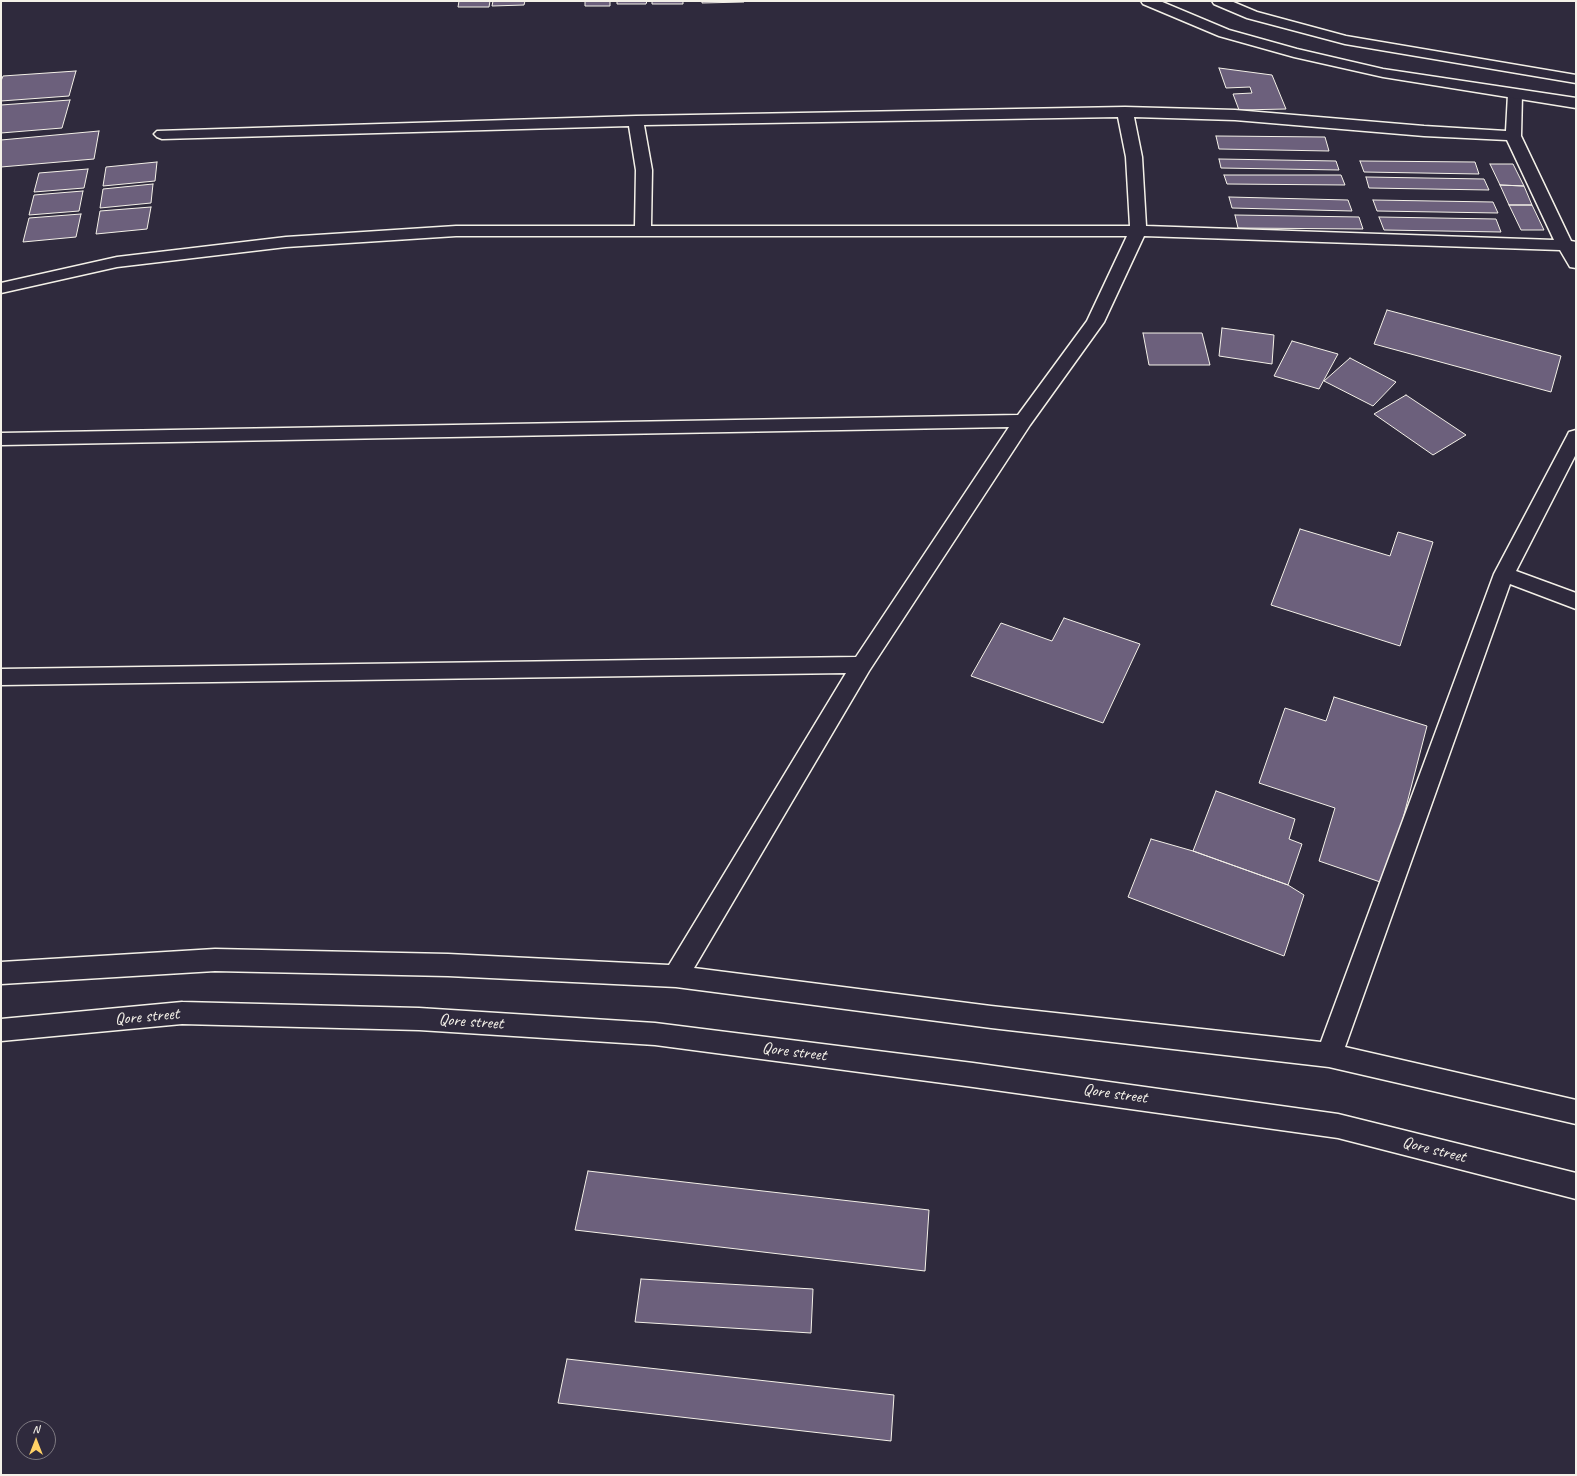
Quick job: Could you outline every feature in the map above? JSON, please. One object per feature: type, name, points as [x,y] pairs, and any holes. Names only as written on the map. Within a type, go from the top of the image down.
[{"type":"street","points":[[1148,1],[1224,33],[1294,53],[1383,73],[1576,103]]},
{"type":"street","points":[[1219,1],[1252,15],[1345,40],[1523,72],[1576,79]]},
{"type":"street","points":[[1515,94],[1513,136],[1571,246],[1576,263]]},
{"type":"street","points":[[162,134],[636,121],[1126,112],[1235,115],[1424,131],[1513,136]]},
{"type":"street","points":[[676,976],[862,665],[1023,421],[1095,322],[1138,231],[1134,157],[1126,112]]},
{"type":"street","points":[[636,121],[644,170],[643,230]]},
{"type":"street","points":[[1,288],[117,262],[286,242],[456,231],[1138,231],[1571,246]]},
{"type":"street","points":[[1,439],[1023,421]]},
{"type":"street","points":[[1329,1055],[1504,574],[1576,436]]},
{"type":"street","points":[[1504,574],[1576,601]]},
{"type":"street","points":[[1,677],[862,665]]},
{"type":"street","points":[[1,973],[215,960],[448,966],[676,976],[991,1017],[1329,1055],[1576,1112]]},
{"type":"street","name":"Qore street","points":[[1,1030],[182,1013],[419,1019],[655,1034],[973,1075],[1338,1126],[1576,1186]]},
{"type":"building","points":[[459,1],[490,1],[489,7],[458,7]]},
{"type":"building","points":[[493,1],[525,1],[524,5],[492,6]]},
{"type":"building","points":[[585,1],[610,1],[610,6],[585,6]]},
{"type":"building","points":[[617,1],[647,1],[646,4],[617,4]]},
{"type":"building","points":[[652,1],[683,1],[683,4],[652,4]]},
{"type":"building","points":[[702,1],[744,1],[744,2],[702,3]]},
{"type":"building","points":[[1219,68],[1272,75],[1286,109],[1239,110],[1233,94],[1252,93],[1250,87],[1226,88]]},
{"type":"building","points":[[76,71],[69,96],[1,101],[1,81],[3,76]]},
{"type":"building","points":[[70,100],[62,128],[1,133],[1,105]]},
{"type":"building","points":[[99,131],[94,159],[1,167],[1,140]]},
{"type":"building","points":[[1216,136],[1325,137],[1329,151],[1219,149]]},
{"type":"building","points":[[1219,159],[1336,161],[1339,170],[1221,168]]},
{"type":"building","points":[[1360,161],[1475,162],[1479,174],[1364,172]]},
{"type":"building","points":[[157,162],[155,181],[103,186],[106,167]]},
{"type":"building","points":[[1490,164],[1513,164],[1524,186],[1500,185]]},
{"type":"building","points":[[88,169],[84,188],[34,192],[39,173]]},
{"type":"building","points":[[1224,175],[1341,175],[1345,185],[1227,184]]},
{"type":"building","points":[[1366,177],[1484,179],[1489,190],[1369,188]]},
{"type":"building","points":[[153,184],[151,203],[100,208],[103,189]]},
{"type":"building","points":[[1500,185],[1524,186],[1532,205],[1509,205]]},
{"type":"building","points":[[83,191],[79,211],[29,215],[34,195]]},
{"type":"building","points":[[1229,197],[1348,200],[1352,211],[1232,208]]},
{"type":"building","points":[[1373,200],[1493,202],[1498,213],[1377,211]]},
{"type":"building","points":[[1509,205],[1532,205],[1544,230],[1521,230]]},
{"type":"building","points":[[151,207],[147,229],[96,234],[100,211]]},
{"type":"building","points":[[81,214],[76,237],[23,242],[29,218]]},
{"type":"building","points":[[1235,215],[1359,217],[1363,229],[1238,228]]},
{"type":"building","points":[[1379,217],[1496,219],[1501,232],[1384,230]]},
{"type":"building","points":[[1387,310],[1561,356],[1551,392],[1374,344]]},
{"type":"building","points":[[1222,328],[1274,335],[1272,364],[1219,356]]},
{"type":"building","points":[[1143,333],[1202,333],[1210,365],[1149,365]]},
{"type":"building","points":[[1292,341],[1338,354],[1319,389],[1274,376]]},
{"type":"building","points":[[1350,358],[1396,382],[1373,406],[1324,381]]},
{"type":"building","points":[[1406,395],[1466,435],[1433,455],[1374,414]]},
{"type":"building","points":[[1300,529],[1390,556],[1398,532],[1433,542],[1400,646],[1271,605]]},
{"type":"building","points":[[1064,618],[1140,644],[1103,723],[971,676],[1001,623],[1052,641]]},
{"type":"building","points":[[1334,697],[1427,726],[1386,884],[1319,861],[1335,808],[1259,783],[1285,708],[1326,721]]},
{"type":"building","points":[[1216,791],[1295,819],[1289,839],[1302,844],[1288,885],[1193,851]]},
{"type":"building","points":[[1151,839],[1193,851],[1288,885],[1304,895],[1284,956],[1128,897]]},
{"type":"building","points":[[588,1171],[929,1210],[925,1271],[575,1230]]},
{"type":"building","points":[[641,1279],[813,1289],[811,1333],[635,1322]]},
{"type":"building","points":[[567,1359],[894,1395],[891,1441],[558,1403]]}]
